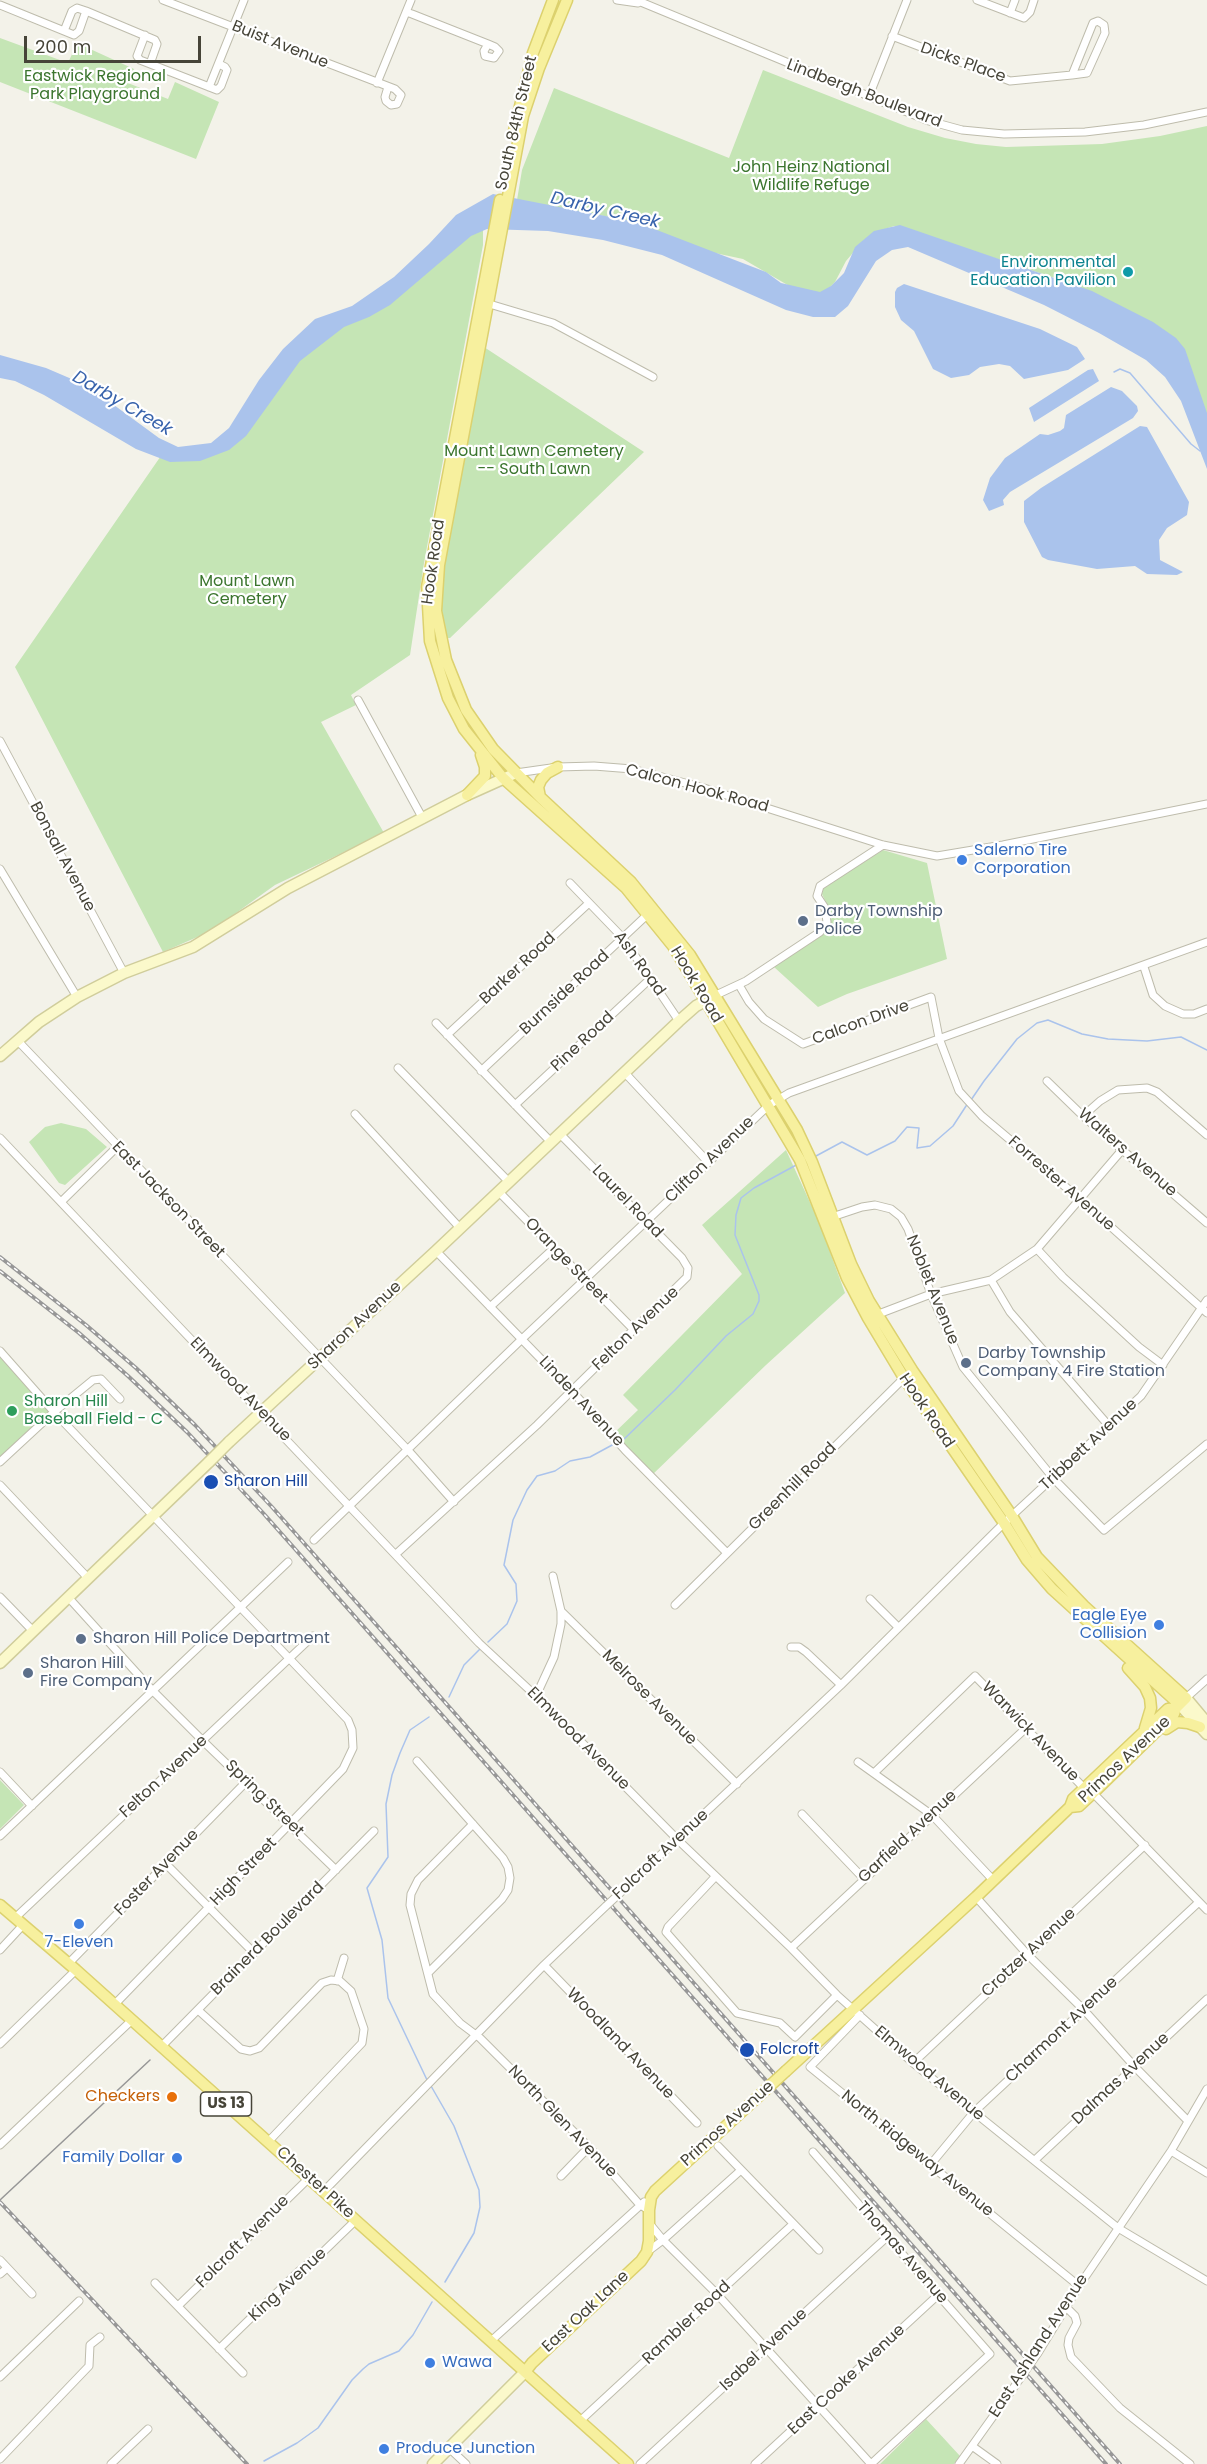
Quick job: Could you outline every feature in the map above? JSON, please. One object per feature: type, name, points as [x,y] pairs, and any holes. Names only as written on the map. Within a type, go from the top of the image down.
[{"type":"main road","name":"South 84th Street","points":[[507,180],[527,102],[567,0]]},
{"type":"main road","name":"South 84th Street","points":[[501,213],[524,83],[551,3]]},
{"type":"main road","name":"Hook Road","points":[[501,213],[429,572],[427,599],[430,641],[437,669],[454,711],[474,742],[503,778],[614,877],[673,946],[705,1001],[774,1102]]},
{"type":"main road","name":"Hook Road","points":[[484,302],[439,565],[436,611],[443,652],[462,702],[493,749],[644,897],[690,955],[716,995],[806,1161],[832,1217],[850,1264],[908,1374]]},
{"type":"main road","points":[[467,795],[482,782],[485,771],[482,756],[474,742]]},
{"type":"main road","points":[[540,797],[538,787],[541,780],[547,773],[558,767]]},
{"type":"main road","name":"Hook Road","points":[[806,1161],[852,1287],[908,1374],[1008,1519],[1049,1572],[1180,1703]]},
{"type":"main road","name":"Hook Road","points":[[1008,1519],[1027,1560],[1042,1579],[1106,1639],[1180,1703]]},
{"type":"main road","points":[[1106,1639],[1148,1692],[1152,1708],[1145,1737]]},
{"type":"main road","name":"Primos Avenue","points":[[644,2207],[673,2173],[786,2071],[857,2013],[1070,1807],[1079,1806],[1089,1791],[1145,1737],[1174,1714],[1180,1703]]},
{"type":"main road","points":[[1145,1737],[1177,1722],[1205,1728]]},
{"type":"main road","name":"Chester Pike","points":[[0,1905],[115,2004],[628,2464]]},
{"type":"main road","points":[[644,2207],[649,2223],[646,2252]]},
{"type":"main road","name":"East Oak Lane","points":[[525,2372],[633,2269],[646,2252]]},
{"type":"street","name":"Buist Avenue","points":[[163,0],[388,87]]},
{"type":"street","points":[[145,34],[137,56],[140,60],[209,87],[244,0]]},
{"type":"street","points":[[377,83],[411,0]]},
{"type":"street","name":"Lindbergh Boulevard","points":[[617,0],[637,1],[929,122],[962,130],[1004,134],[1085,132],[1144,125],[1207,112]]},
{"type":"street","points":[[869,96],[907,0]]},
{"type":"street","points":[[976,0],[1020,17],[1028,16],[1034,0]]},
{"type":"street","points":[[1010,13],[1015,0]]},
{"type":"street","points":[[0,5],[74,35],[78,33],[86,11]]},
{"type":"street","points":[[64,31],[72,11],[77,8],[86,11],[145,34],[157,42],[150,64]]},
{"type":"street","points":[[406,12],[488,44]]},
{"type":"street","points":[[1098,21],[1104,25],[1105,33],[1089,70],[1085,74],[1072,75],[1093,23],[1098,21]]},
{"type":"street","name":"Dicks Place","points":[[892,36],[1005,81],[1072,75]]},
{"type":"street","points":[[484,302],[553,323],[653,377]]},
{"type":"street","points":[[358,700],[423,819]]},
{"type":"street","name":"Bonsall Avenue","points":[[0,741],[124,973]]},
{"type":"street","name":"Calcon Hook Road","points":[[0,1056],[16,1040],[77,997],[124,973],[193,947],[288,888],[467,795],[516,773],[558,767],[594,766],[632,769],[663,776],[883,845],[937,856],[1004,845],[1207,804]]},
{"type":"street","points":[[716,995],[739,984],[820,932],[827,922],[825,908],[817,896],[820,886],[883,845]]},
{"type":"street","points":[[0,868],[77,997]]},
{"type":"street","name":"Ash Road","points":[[570,883],[623,938],[679,1021]]},
{"type":"street","name":"Barker Road","points":[[447,1035],[589,903]]},
{"type":"street","name":"Burnside Road","points":[[481,1071],[648,914]]},
{"type":"street","name":"Clifton Avenue","points":[[314,1540],[522,1339],[774,1102],[789,1093],[1144,967],[1207,942]]},
{"type":"street","points":[[1144,967],[1153,995],[1165,1006],[1183,1014],[1194,1014],[1207,1009]]},
{"type":"street","name":"Pine Road","points":[[515,1105],[650,979]]},
{"type":"street","name":"Calcon Drive","points":[[739,984],[749,1002],[764,1019],[803,1044],[931,997],[939,1038]]},
{"type":"street","name":"Sharon Avenue","points":[[0,1663],[228,1442],[436,1251],[679,1021],[716,995]]},
{"type":"street","points":[[436,1023],[551,1142]]},
{"type":"street","name":"Forrester Avenue","points":[[939,1038],[959,1090],[982,1116],[1081,1200],[1205,1311]]},
{"type":"street","name":"East Jackson Street","points":[[16,1040],[407,1449],[454,1502]]},
{"type":"street","points":[[398,1068],[509,1182]]},
{"type":"street","points":[[625,1073],[708,1162]]},
{"type":"street","name":"Walters Avenue","points":[[1047,1081],[1083,1116],[1207,1223]]},
{"type":"street","points":[[1083,1116],[1100,1101],[1118,1090],[1147,1088],[1157,1092],[1207,1135]]},
{"type":"street","points":[[355,1114],[460,1228]]},
{"type":"street","name":"Laurel Road","points":[[560,1134],[682,1258],[688,1268],[688,1273]]},
{"type":"street","name":"Elmwood Avenue","points":[[0,1138],[350,1504],[479,1643],[536,1696],[678,1840],[837,1995],[913,2063],[1118,2228],[1207,2282]]},
{"type":"street","points":[[61,1202],[117,1147]]},
{"type":"street","points":[[876,1315],[931,1294],[992,1280],[1037,1249],[1122,1150]]},
{"type":"street","name":"Orange Street","points":[[499,1192],[634,1330]]},
{"type":"street","name":"Noblet Avenue","points":[[832,1217],[868,1205],[886,1207],[896,1213],[908,1229],[931,1294],[963,1367],[1054,1479],[1104,1530],[1207,1444]]},
{"type":"street","points":[[490,1307],[553,1249]]},
{"type":"street","points":[[1037,1249],[1063,1277],[1139,1347],[1162,1365]]},
{"type":"street","name":"Linden Avenue","points":[[436,1251],[572,1391],[625,1450],[726,1552]]},
{"type":"street","name":"Felton Avenue","points":[[396,1554],[572,1391],[681,1285],[688,1273]]},
{"type":"street","points":[[992,1280],[1010,1312],[1109,1426]]},
{"type":"street","name":"Tribbett Avenue","points":[[1008,1519],[1054,1479],[1141,1396],[1162,1365],[1205,1311],[1207,1300]]},
{"type":"street","points":[[0,1351],[54,1412],[290,1658]]},
{"type":"street","name":"Greenhill Road","points":[[675,1605],[908,1374]]},
{"type":"street","points":[[0,1462],[54,1412],[97,1379],[101,1379],[120,1399]]},
{"type":"street","points":[[0,1485],[88,1578]]},
{"type":"street","name":"Folcroft Avenue","points":[[324,2191],[544,1965],[841,1685],[1008,1519]]},
{"type":"street","points":[[0,1836],[288,1562]]},
{"type":"street","points":[[536,1696],[554,1657],[561,1624],[561,1611],[553,1576]]},
{"type":"street","points":[[0,1597],[33,1631]]},
{"type":"street","name":"Spring Street","points":[[68,1597],[153,1691],[202,1741],[336,1870]]},
{"type":"street","points":[[870,1599],[898,1628]]},
{"type":"street","name":"Melrose Avenue","points":[[561,1611],[737,1784]]},
{"type":"street","name":"Felton Avenue","points":[[0,1950],[19,1921],[202,1741],[313,1636]]},
{"type":"street","points":[[791,1647],[799,1647],[806,1652],[841,1685]]},
{"type":"street","name":"High Street","points":[[115,2004],[348,1762],[353,1748],[352,1730],[348,1720],[290,1658]]},
{"type":"street","name":"Warwick Avenue","points":[[874,1773],[975,1676],[1207,1910]]},
{"type":"street","name":"Primos Avenue","points":[[1180,1703],[1207,1679]]},
{"type":"street","points":[[1180,1703],[1205,1728]]},
{"type":"street","name":"Garfield Avenue","points":[[791,1948],[1026,1728]]},
{"type":"street","points":[[417,1761],[506,1863],[509,1872],[508,1890],[498,1903],[428,1973]]},
{"type":"street","points":[[858,1762],[932,1815],[993,1880]]},
{"type":"street","points":[[0,1773],[32,1806]]},
{"type":"street","name":"Foster Avenue","points":[[0,2044],[165,1864],[245,1783]]},
{"type":"street","points":[[802,1814],[864,1879]]},
{"type":"street","name":"North Glen Avenue","points":[[473,1824],[418,1880],[412,1890],[410,1905],[434,1994],[466,2030],[475,2035],[589,2147],[644,2207]]},
{"type":"street","name":"Brainerd Boulevard","points":[[162,2046],[374,1831]]},
{"type":"street","name":"Crotzer Avenue","points":[[913,2063],[1145,1845]]},
{"type":"street","points":[[165,1864],[254,1953]]},
{"type":"street","points":[[716,1877],[668,1927],[666,1932],[737,2013],[780,2023],[795,2037],[837,1995]]},
{"type":"street","points":[[976,1897],[1027,1954],[1084,2010],[1187,2120]]},
{"type":"street","name":"Charmont Avenue","points":[[931,2164],[974,2112],[1199,1902]]},
{"type":"street","points":[[337,1981],[344,1958]]},
{"type":"street","name":"Woodland Avenue","points":[[544,1965],[697,2122]]},
{"type":"street","points":[[198,2010],[239,2048],[250,2052],[259,2048],[319,1985],[328,1981],[337,1981],[345,1984],[351,1991],[364,2029],[364,2040],[268,2142]]},
{"type":"street","name":"Dalmas Avenue","points":[[1036,2160],[1207,1999]]},
{"type":"street","name":"North Ridgeway Avenue","points":[[857,2013],[810,2067],[1079,2286]]},
{"type":"street","points":[[0,2145],[132,2020]]},
{"type":"street","name":"East Ashland Avenue","points":[[959,2464],[1038,2353],[1079,2286],[1171,2151],[1207,2089]]},
{"type":"street","points":[[718,2145],[819,2250]]},
{"type":"street","points":[[561,2176],[589,2147]]},
{"type":"street","points":[[1171,2151],[1207,2173]]},
{"type":"street","name":"Thomas Avenue","points":[[813,2152],[990,2354],[871,2464]]},
{"type":"street","name":"East Oak Lane","points":[[646,2252],[663,2240],[741,2170]]},
{"type":"street","name":"Folcroft Avenue","points":[[178,2306],[309,2178]]},
{"type":"street","points":[[491,2342],[644,2207]]},
{"type":"street","name":"King Avenue","points":[[219,2349],[299,2271],[323,2252],[356,2220]]},
{"type":"street","points":[[649,2223],[717,2294],[871,2464]]},
{"type":"street","name":"Rambler Road","points":[[580,2421],[793,2224]]},
{"type":"street","name":"Isabel Avenue","points":[[640,2464],[887,2236]]},
{"type":"street","points":[[0,2260],[32,2294]]},
{"type":"street","points":[[0,2274],[7,2268]]},
{"type":"street","points":[[155,2283],[243,2373]]},
{"type":"street","name":"East Cooke Avenue","points":[[755,2464],[938,2295]]},
{"type":"street","points":[[0,2377],[80,2301]]},
{"type":"street","points":[[1066,2308],[1075,2316],[1077,2323],[1069,2338],[1071,2357],[1120,2408],[1190,2464]]},
{"type":"street","points":[[0,2459],[88,2366],[90,2345],[100,2337]]},
{"type":"street","points":[[433,2464],[525,2372]]},
{"type":"street","points":[[111,2464],[148,2429]]},
{"type":"street","points":[[972,2446],[997,2464]]},
{"type":"street","points":[[449,2448],[466,2464]]},
{"type":"green space","name":"Eastwick Regional Park Playground","points":[[0,38],[68,63],[77,43],[134,69],[128,83],[168,99],[175,82],[219,102],[196,159],[0,82]]},
{"type":"green space","name":"John Heinz National Wildlife Refuge","points":[[763,70],[908,127],[976,144],[1006,147],[1102,144],[1160,136],[1207,126],[1207,420],[1093,293],[1070,283],[900,227],[894,226],[874,233],[863,241],[846,261],[835,282],[824,294],[791,287],[743,259],[696,249],[631,221],[517,200],[522,170],[554,88],[729,158]]},
{"type":"green space","name":"Mount Lawn Cemetery","points":[[483,214],[483,245],[424,563],[410,655],[351,695],[356,705],[321,722],[384,833],[275,885],[211,931],[163,952],[15,667],[165,450],[221,445],[273,377]]},
{"type":"green space","name":"Mount Lawn Cemetery -- South Lawn","points":[[484,347],[644,452],[450,638],[444,638],[440,588]]},
{"type":"green space","points":[[883,850],[927,863],[947,959],[847,994],[818,1007],[774,967],[828,930],[831,913],[822,894],[823,888]]},
{"type":"green space","points":[[61,1123],[86,1129],[107,1147],[65,1185],[59,1183],[29,1142],[45,1127]]},
{"type":"green space","points":[[786,1150],[819,1222],[845,1293],[766,1365],[651,1476],[612,1435],[638,1410],[623,1395],[742,1274],[702,1225]]},
{"type":"green space","points":[[0,1357],[50,1410],[0,1457]]},
{"type":"green space","points":[[0,1780],[24,1805],[0,1829]]},
{"type":"green space","points":[[926,2419],[960,2456],[954,2464],[880,2464]]},
{"type":"water","points":[[493,194],[636,222],[766,272],[781,283],[820,292],[831,286],[844,273],[855,247],[874,231],[900,225],[1092,291],[1153,322],[1176,338],[1185,349],[1207,413],[1207,469],[1181,401],[1165,377],[1146,360],[1044,305],[908,247],[892,250],[876,261],[848,306],[835,317],[813,317],[786,310],[662,255],[603,240],[548,231],[487,229],[471,236],[390,305],[344,327],[300,361],[246,436],[229,450],[200,461],[170,462],[136,449],[44,395],[15,381],[0,378],[0,355],[46,368],[88,386],[159,438],[178,447],[211,443],[229,428],[259,380],[283,349],[315,319],[352,306],[394,277],[456,215]]},
{"type":"water","points":[[904,284],[1040,329],[1077,347],[1085,359],[1068,370],[1024,379],[1010,366],[999,364],[980,367],[969,375],[951,378],[933,369],[914,331],[901,320],[895,307],[895,292]]},
{"type":"water","points":[[1093,369],[1099,381],[1034,422],[1029,408]]},
{"type":"water","points":[[1111,387],[1122,391],[1137,406],[1138,411],[1133,418],[1010,492],[1003,500],[1004,505],[989,511],[983,500],[990,478],[1005,458],[1040,434],[1048,435],[1060,431],[1064,428],[1066,415]]},
{"type":"water","points":[[1140,426],[1147,427],[1189,502],[1187,515],[1167,528],[1159,540],[1160,560],[1183,572],[1177,575],[1147,574],[1135,566],[1097,569],[1042,557],[1024,522],[1024,501]]},
{"type":"waterway","points":[[1114,372],[1120,369],[1130,373],[1191,444],[1200,451]]},
{"type":"waterway","points":[[971,1100],[1017,1039],[1037,1023],[1048,1020],[1082,1034],[1108,1039],[1147,1041],[1181,1037],[1207,1050]]},
{"type":"waterway","points":[[816,1156],[842,1142],[867,1155],[895,1141],[907,1127],[919,1128],[917,1148],[930,1146],[953,1126],[968,1103]]},
{"type":"waterway","points":[[622,1441],[726,1336],[753,1314],[759,1301],[759,1295],[735,1235],[736,1215],[741,1198],[754,1188],[798,1164]]},
{"type":"waterway","points":[[488,1642],[507,1624],[517,1601],[516,1584],[504,1565],[513,1520],[527,1490],[537,1476],[555,1471],[570,1461],[590,1457],[614,1444]]},
{"type":"waterway","points":[[449,1697],[464,1665],[480,1649]]},
{"type":"waterway","points":[[428,2082],[388,1998],[382,1940],[367,1888],[388,1857],[386,1804],[392,1775],[410,1730],[429,1717]]},
{"type":"waterway","points":[[431,2086],[454,2126],[479,2190],[480,2207],[474,2233],[445,2282]]},
{"type":"waterway","points":[[264,2461],[297,2443],[318,2428],[352,2380],[363,2369],[399,2351],[413,2335],[432,2302]]},
{"type":"tram line","points":[[0,2200],[150,2060]]},
{"type":"railway","points":[[0,1257],[136,1368],[195,1425],[272,1507],[1120,2464]]},
{"type":"railway","points":[[0,1271],[79,1333],[128,1376],[187,1432],[264,1514],[1106,2464]]},
{"type":"railway","points":[[0,2202],[247,2464]]},
{"type":"place","name":"Environmental Education Pavilion","points":[[1128,272]]},
{"type":"place","name":"Salerno Tire Corporation","points":[[962,860]]},
{"type":"place","name":"Darby Township Police","points":[[803,921]]},
{"type":"place","name":"Darby Township Company 4 Fire Station","points":[[966,1363]]},
{"type":"place","name":"Sharon Hill Baseball Field - C","points":[[12,1411]]},
{"type":"place","name":"Sharon Hill","points":[[211,1482]]},
{"type":"place","name":"Eagle Eye Collision","points":[[1159,1625]]},
{"type":"place","name":"Sharon Hill Police Department","points":[[81,1639]]},
{"type":"place","name":"Sharon Hill Fire Company","points":[[28,1673]]},
{"type":"place","name":"7-Eleven","points":[[79,1924]]},
{"type":"place","name":"Folcroft","points":[[747,2050]]},
{"type":"place","name":"Checkers","points":[[172,2097]]},
{"type":"place","name":"Family Dollar","points":[[177,2158]]},
{"type":"place","name":"Wawa","points":[[430,2363]]},
{"type":"place","name":"Produce Junction","points":[[384,2449]]},
{"type":"water label","name":"Darby Creek","points":[[605,211]]},
{"type":"water label","name":"Darby Creek","points":[[122,404]]}]
